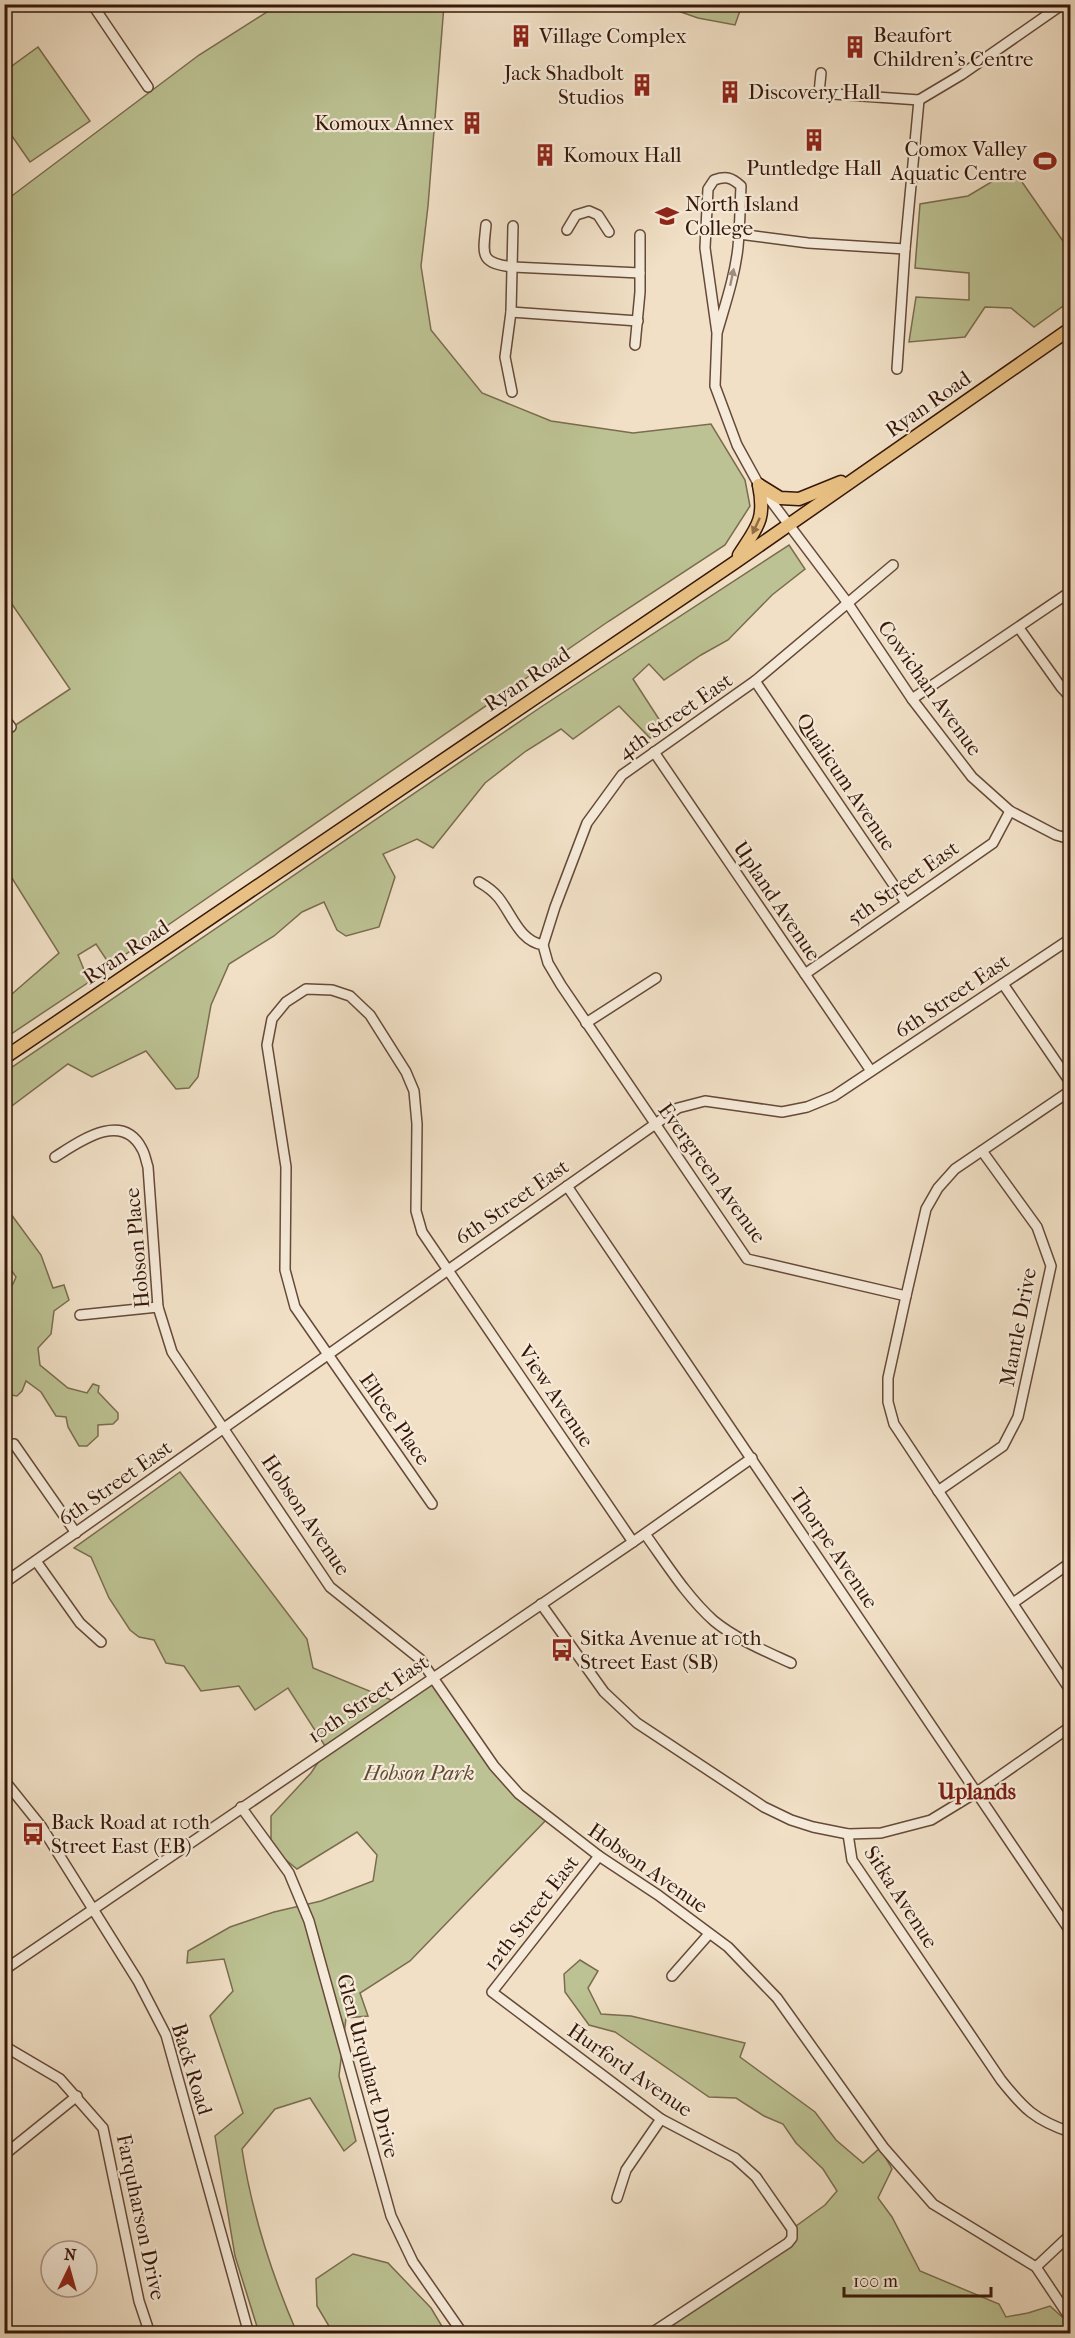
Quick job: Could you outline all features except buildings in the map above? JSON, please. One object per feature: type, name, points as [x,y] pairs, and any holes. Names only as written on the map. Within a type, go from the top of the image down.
[{"type":"main road","name":"Ryan Road","points":[[4,1058],[734,563],[1071,329]]},
{"type":"main road","points":[[759,485],[780,498],[799,499],[862,473]]},
{"type":"main road","points":[[734,563],[759,525],[762,502],[759,485]]},
{"type":"street","points":[[92,4],[148,87]]},
{"type":"street","points":[[821,73],[819,93],[919,100],[961,75],[1063,4]]},
{"type":"street","points":[[897,369],[905,249],[919,100]]},
{"type":"street","points":[[725,177],[734,179],[741,186],[739,234],[732,283],[717,333],[705,248],[708,189],[714,180],[725,177]]},
{"type":"street","points":[[567,230],[576,215],[589,211],[598,215],[609,231]]},
{"type":"street","points":[[486,225],[484,249],[489,261],[494,264],[513,267],[640,273]]},
{"type":"street","points":[[512,392],[505,357],[511,312],[513,226]]},
{"type":"street","points":[[739,234],[808,243],[905,249]]},
{"type":"street","points":[[635,345],[638,321],[640,235]]},
{"type":"street","points":[[511,312],[638,321]]},
{"type":"street","name":"Cowichan Avenue","points":[[717,333],[715,386],[737,445],[759,485],[847,602],[912,699],[972,777],[1010,811],[1037,826],[1071,839]]},
{"type":"street","name":"4th Street East","points":[[543,945],[587,823],[622,774],[755,681],[893,565]]},
{"type":"street","points":[[912,699],[1071,592]]},
{"type":"street","points":[[1019,628],[1061,687],[1071,697]]},
{"type":"street","name":"Qualicum Avenue","points":[[755,681],[906,903]]},
{"type":"street","points":[[4,718],[11,727]]},
{"type":"street","name":"Upland Avenue","points":[[654,752],[871,1071]]},
{"type":"street","name":"5th Street East","points":[[805,974],[993,843],[1010,811]]},
{"type":"street","points":[[479,882],[497,895],[524,936],[533,943],[543,945]]},
{"type":"street","name":"6th Street East","points":[[4,1583],[678,1108],[705,1101],[782,1112],[807,1107],[834,1096],[1071,939]]},
{"type":"street","name":"Evergreen Avenue","points":[[543,945],[548,963],[556,978],[747,1259],[906,1296]]},
{"type":"street","points":[[586,1023],[656,978]]},
{"type":"street","points":[[1003,984],[1071,1082]]},
{"type":"street","name":"View Avenue","points":[[328,1355],[295,1307],[285,1270],[286,1167],[267,1046],[272,1018],[286,1002],[306,989],[332,990],[350,996],[370,1015],[406,1072],[414,1091],[417,1125],[416,1210],[422,1232],[633,1542]]},
{"type":"street","points":[[1071,1092],[955,1169],[938,1188],[926,1209],[888,1378],[888,1402],[894,1424],[1071,1690]]},
{"type":"street","name":"Hobson Place","points":[[55,1157],[87,1137],[108,1130],[127,1133],[142,1147],[148,1167],[158,1307],[172,1352],[225,1428]]},
{"type":"street","name":"Mantle Drive","points":[[938,1491],[1003,1446],[1018,1417],[1051,1266],[1037,1227],[982,1151]]},
{"type":"street","name":"Thorpe Avenue","points":[[567,1186],[1071,1931]]},
{"type":"street","points":[[80,1315],[158,1307]]},
{"type":"street","name":"Ellcee Place","points":[[328,1355],[432,1504]]},
{"type":"street","name":"Hobson Avenue","points":[[225,1428],[330,1587],[420,1659],[495,1766],[519,1794],[599,1856],[658,1895],[728,1947],[777,1998],[884,2148],[933,2204],[1036,2267],[1071,2318]]},
{"type":"street","points":[[14,1444],[76,1533]]},
{"type":"street","name":"10th Street East","points":[[4,1970],[645,1534],[752,1458]]},
{"type":"street","points":[[645,1534],[694,1600],[715,1621],[744,1640],[791,1663]]},
{"type":"street","points":[[36,1561],[80,1623],[101,1642]]},
{"type":"street","points":[[1013,1603],[1071,1563]]},
{"type":"street","name":"Sitka Avenue","points":[[541,1604],[604,1692],[637,1723],[764,1807],[791,1820],[848,1834],[852,1860],[1001,2080],[1029,2112],[1044,2123],[1071,2132]]},
{"type":"street","points":[[848,1834],[881,1833],[931,1820],[977,1792],[1071,1727]]},
{"type":"street","name":"Back Road","points":[[4,1780],[41,1826],[138,1981],[166,2035],[249,2334]]},
{"type":"street","name":"Glen Urquhart Drive","points":[[241,1807],[289,1873],[309,1921],[391,2217],[413,2262],[464,2334]]},
{"type":"street","name":"12th Street East","points":[[492,1992],[599,1856]]},
{"type":"street","points":[[1062,1918],[1071,1912]]},
{"type":"street","points":[[672,1976],[709,1934]]},
{"type":"street","name":"Hurford Avenue","points":[[492,1992],[661,2119],[735,2158],[751,2172],[792,2229],[792,2238],[650,2334]]},
{"type":"street","name":"Farquharson Drive","points":[[4,2046],[60,2079],[103,2128],[139,2301],[150,2334]]},
{"type":"street","points":[[4,2155],[77,2096]]},
{"type":"street","points":[[617,2198],[626,2170],[661,2119]]},
{"type":"street","points":[[1036,2267],[1071,2235]]},
{"type":"green space","points":[[668,4],[742,5],[735,25],[698,18],[669,8]]},
{"type":"green space","points":[[278,5],[444,5],[421,266],[431,330],[482,393],[551,421],[633,433],[711,424],[745,480],[750,506],[725,545],[609,621],[110,965],[96,944],[78,955],[89,982],[5,1038],[5,1000],[59,953],[5,867],[5,732],[70,689],[5,594],[5,201],[199,55]]},
{"type":"green space","points":[[38,47],[90,121],[30,162],[5,126],[5,71]]},
{"type":"green space","points":[[1013,169],[1070,251],[1070,301],[1034,327],[1011,308],[985,307],[965,337],[909,342],[916,297],[969,300],[969,273],[915,268],[920,204],[968,196]]},
{"type":"green space","points":[[789,545],[805,569],[772,595],[728,640],[664,680],[649,664],[633,679],[666,730],[650,738],[619,706],[573,739],[561,729],[526,751],[485,783],[433,848],[417,839],[383,854],[395,877],[379,927],[346,936],[337,930],[324,902],[302,912],[274,936],[229,964],[211,1005],[198,1077],[189,1088],[176,1089],[146,1051],[92,1077],[68,1064],[5,1111],[5,1072],[541,707]]},
{"type":"green space","points":[[8,1210],[41,1255],[53,1288],[64,1285],[69,1300],[54,1311],[51,1334],[38,1348],[40,1365],[68,1388],[87,1393],[93,1384],[99,1386],[98,1392],[118,1413],[118,1419],[113,1424],[98,1425],[98,1436],[87,1446],[79,1446],[68,1427],[66,1417],[56,1416],[41,1392],[26,1381],[17,1396],[5,1394],[5,1290],[13,1284],[16,1277],[5,1261],[5,1212]]},
{"type":"green space","name":"Hobson Park","points":[[180,1472],[307,1639],[313,1668],[396,1702],[433,1677],[494,1766],[548,1818],[410,1961],[360,1993],[368,2016],[346,2018],[339,2076],[356,2141],[344,2151],[310,2098],[275,2109],[242,2149],[251,2197],[264,2243],[297,2333],[259,2333],[235,2256],[215,2136],[243,2113],[210,2016],[233,1991],[224,1959],[187,1963],[188,1951],[230,1927],[274,1912],[321,1901],[373,1881],[377,1855],[357,1832],[297,1869],[271,1848],[271,1816],[311,1773],[327,1749],[288,1688],[255,1710],[239,1686],[201,1691],[184,1666],[166,1663],[154,1640],[139,1637],[130,1630],[109,1598],[91,1557],[74,1548]]},
{"type":"green space","points":[[580,1960],[598,1971],[588,1988],[601,2014],[631,2016],[745,2043],[740,2057],[815,2112],[836,2140],[863,2163],[880,2148],[892,2169],[878,2198],[892,2217],[920,2271],[999,2304],[1006,2317],[1050,2306],[1070,2324],[1070,2333],[650,2333],[788,2243],[792,2229],[825,2205],[837,2191],[823,2169],[796,2143],[783,2124],[764,2116],[736,2098],[709,2097],[615,2032],[589,2025],[565,1992],[564,1974]]},
{"type":"green space","points":[[353,2254],[388,2263],[431,2308],[446,2333],[333,2333],[317,2306],[316,2279]]},
{"type":"place","name":"Village Complex","points":[[521,36]]},
{"type":"place","name":"Beaufort Children's Centre","points":[[855,47]]},
{"type":"place","name":"Jack Shadbolt Studios","points":[[642,85]]},
{"type":"place","name":"Discovery Hall","points":[[730,92]]},
{"type":"place","name":"Komoux Annex","points":[[472,123]]},
{"type":"place","name":"Puntledge Hall","points":[[814,140]]},
{"type":"place","name":"Komoux Hall","points":[[545,155]]},
{"type":"place","name":"Comox Valley Aquatic Centre","points":[[1045,161]]},
{"type":"place","name":"North Island College","points":[[667,216]]},
{"type":"place","name":"Sitka Avenue at 10th Street East (SB)","points":[[562,1650]]},
{"type":"place","name":"Back Road at 10th Street East (EB)","points":[[33,1834]]},
{"type":"district","name":"Uplands","points":[[977,1792]]}]
